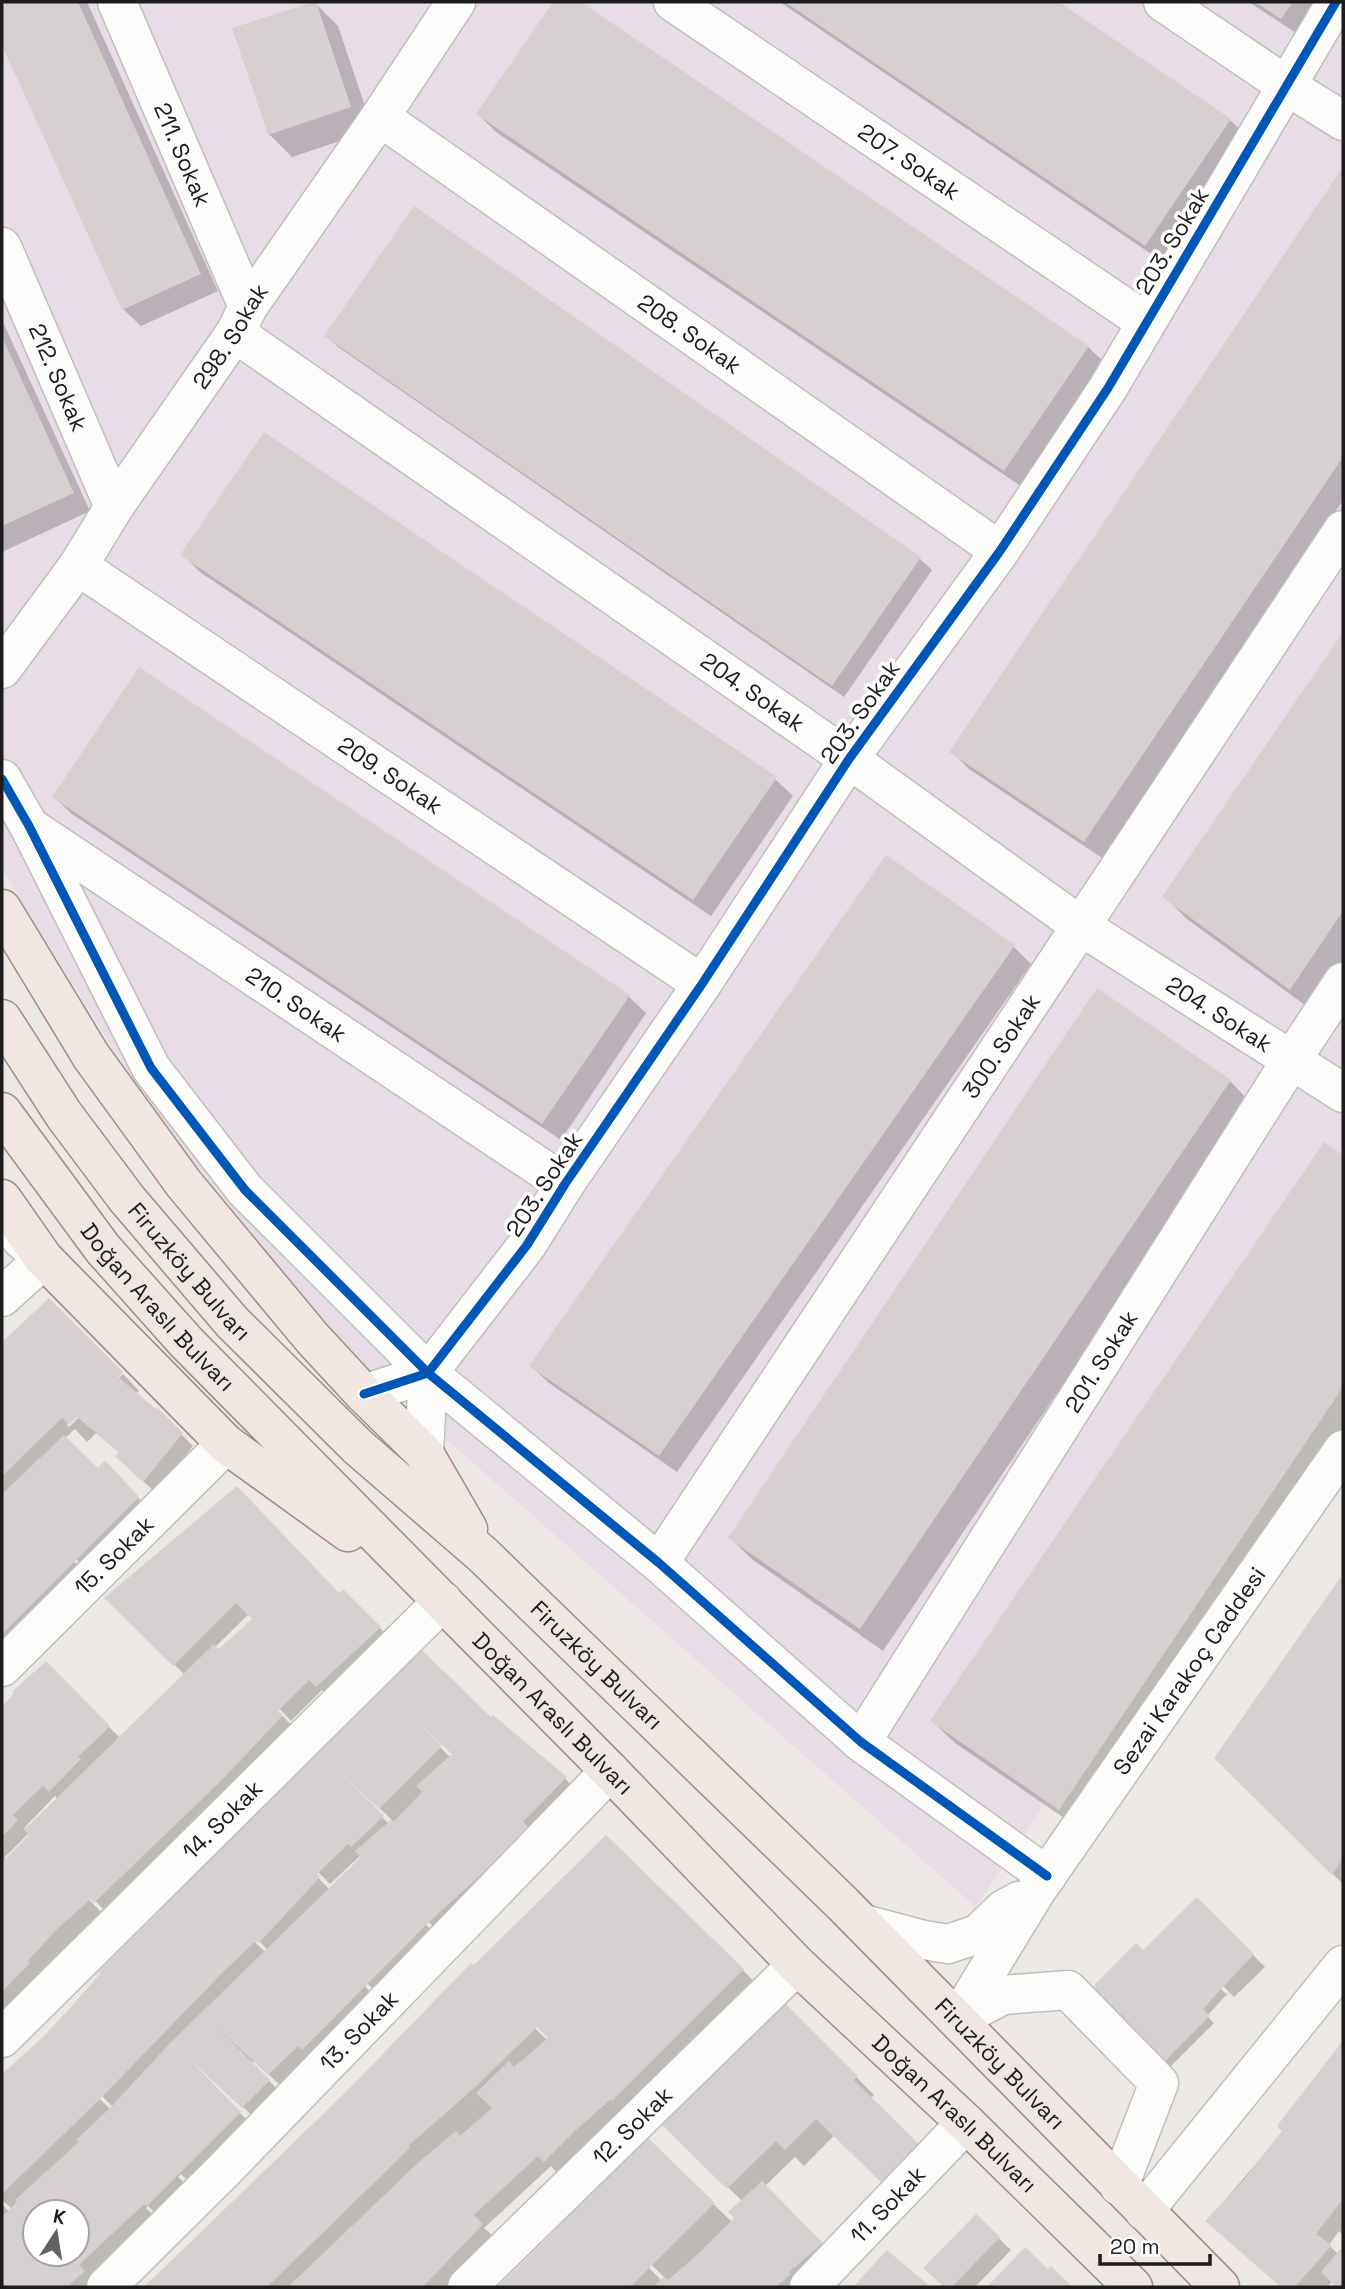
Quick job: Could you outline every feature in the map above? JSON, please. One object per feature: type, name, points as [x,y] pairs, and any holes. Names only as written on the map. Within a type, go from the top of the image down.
[{"type":"main road","points":[[2,909],[91,1056],[184,1184],[313,1339],[424,1453],[483,1555]]},
{"type":"main road","name":"Firuzköy Bulvarı","points":[[2,1019],[64,1115],[103,1168],[232,1322],[358,1447],[483,1555],[864,1924],[1220,2287]]},
{"type":"main road","name":"Doğan Araslı Bulvarı","points":[[2,1112],[103,1249],[186,1342],[610,1771],[797,1965],[966,2123],[1133,2287]]},
{"type":"main road","points":[[2,1199],[44,1259],[226,1444],[443,1601]]},
{"type":"street","name":"211. Sokak","points":[[117,2],[242,320]]},
{"type":"street","name":"298. Sokak","points":[[2,669],[78,566],[114,507],[456,2]]},
{"type":"street","name":"207. Sokak","points":[[673,2],[1146,323]]},
{"type":"street","points":[[1163,2],[1343,121]]},
{"type":"street","name":"203. Sokak","points":[[428,1373],[527,1245],[849,759],[1000,551],[1108,388],[1336,2]]},
{"type":"street","name":"208. Sokak","points":[[380,117],[1000,551]]},
{"type":"street","name":"212. Sokak","points":[[2,247],[114,507]]},
{"type":"street","name":"204. Sokak","points":[[242,320],[1082,927],[1343,1093]]},
{"type":"street","name":"300. Sokak","points":[[659,1563],[1343,530]]},
{"type":"street","name":"209. Sokak","points":[[78,566],[702,984]]},
{"type":"street","points":[[2,779],[29,826],[150,1068],[244,1190],[428,1373],[659,1563],[860,1742],[1041,1883],[1004,1909],[978,1934],[948,1944],[864,1924]]},
{"type":"street","name":"210. Sokak","points":[[29,826],[565,1184]]},
{"type":"street","name":"201. Sokak","points":[[860,1742],[1343,982]]},
{"type":"street","points":[[2,1222],[44,1259],[2,1297]]},
{"type":"street","points":[[364,1394],[428,1373]]},
{"type":"street","points":[[424,1453],[428,1373]]},
{"type":"street","name":"15. Sokak","points":[[2,1667],[226,1444]]},
{"type":"street","name":"Sezai Karakoç Caddesi","points":[[958,2019],[1041,1883],[1343,1450]]},
{"type":"street","name":"14. Sokak","points":[[2,2038],[443,1601]]},
{"type":"street","name":"13. Sokak","points":[[106,2287],[225,2169],[610,1771]]},
{"type":"street","name":"12. Sokak","points":[[467,2287],[797,1965]]},
{"type":"street","points":[[1131,2199],[1343,1965]]},
{"type":"street","points":[[958,2019],[1003,1995],[1068,1990],[1159,2083],[1131,2199]]},
{"type":"street","name":"11. Sokak","points":[[809,2287],[966,2123]]},
{"type":"shaded area","points":[[2,2],[1343,2],[1343,1359],[976,1907],[359,1362],[196,1184],[2,869]]},
{"type":"building","points":[[2,2],[78,2],[201,274],[122,310],[2,45]]},
{"type":"building","points":[[316,2],[351,107],[268,135],[232,28]]},
{"type":"building","points":[[553,2],[581,2],[1089,346],[1004,471],[476,114]]},
{"type":"building","points":[[785,2],[1059,2],[1231,119],[1145,246]]},
{"type":"building","points":[[1255,2],[1293,2],[1281,19]]},
{"type":"building","points":[[1343,167],[1343,457],[1084,842],[949,752]]},
{"type":"building","points":[[414,206],[921,557],[832,686],[324,336]]},
{"type":"building","points":[[2,337],[74,493],[2,526]]},
{"type":"building","points":[[264,432],[777,777],[693,900],[180,555]]},
{"type":"building","points":[[1343,632],[1343,911],[1290,990],[1162,897]]},
{"type":"building","points":[[139,667],[630,995],[542,1124],[52,797]]},
{"type":"building","points":[[886,855],[1015,945],[659,1456],[529,1366]]},
{"type":"building","points":[[1097,988],[1231,1080],[860,1629],[728,1538]]},
{"type":"building","points":[[1324,1142],[1343,1155],[1343,1387],[1059,1810],[930,1721]]},
{"type":"building","points":[[49,1298],[123,1372],[118,1377],[156,1409],[157,1407],[183,1433],[143,1482],[115,1456],[119,1452],[77,1417],[69,1425],[62,1418],[2,1476],[2,1342]]},
{"type":"building","points":[[64,1435],[98,1468],[105,1460],[139,1497],[2,1634],[2,1494]]},
{"type":"building","points":[[237,1486],[339,1593],[343,1589],[381,1627],[316,1687],[309,1680],[278,1711],[283,1715],[223,1779],[94,1903],[91,1899],[57,1929],[2,1992],[2,1862],[29,1835],[24,1830],[214,1644],[219,1649],[252,1619],[236,1603],[173,1666],[104,1598]]},
{"type":"building","points":[[1340,1578],[1343,1581],[1343,1859],[1332,1875],[1214,1758]]},
{"type":"building","points":[[420,1648],[491,1717],[493,1715],[567,1777],[523,1822],[531,1829],[428,1923],[302,2050],[298,2046],[268,2075],[217,2027],[270,2080],[242,2108],[188,2058],[241,2112],[147,2206],[144,2204],[91,2254],[91,2198],[21,2198],[21,2268],[82,2268],[85,2271],[67,2287],[2,2287],[2,2217],[17,2202],[15,2200],[79,2142],[76,2140],[110,2108],[171,2042],[361,1857],[355,1851],[391,1820],[393,1822],[422,1792],[416,1786],[452,1754],[418,1722],[442,1746],[379,1809],[342,1774],[384,1816],[351,1847],[348,1844],[317,1874],[320,1877],[259,1943],[256,1941],[224,1971],[101,2098],[2,2194],[2,2074],[42,2038],[100,1974],[98,1972],[161,1910],[159,1908],[286,1781],[319,1752],[315,1748]]},
{"type":"building","points":[[46,1661],[110,1726],[78,1757],[81,1759],[49,1792],[43,1786],[13,1815],[18,1820],[2,1837],[2,1707],[14,1693],[12,1692]]},
{"type":"building","points":[[606,1835],[744,1969],[612,2101],[611,2099],[575,2131],[544,2162],[538,2156],[474,2215],[483,2224],[423,2287],[288,2287],[421,2160],[456,2131],[460,2136],[492,2108],[476,2093],[509,2061],[514,2067],[548,2038],[537,2027],[472,2090],[408,2146],[410,2148],[267,2287],[144,2287],[349,2089],[471,1963],[474,1965]]},
{"type":"building","points":[[1197,1897],[1254,1954],[1203,2009],[1210,2016],[1138,2088],[1065,2015],[1136,1943],[1143,1950]]},
{"type":"building","points":[[785,2003],[858,2076],[854,2080],[925,2150],[887,2188],[816,2119],[785,2150],[776,2141],[727,2189],[661,2124]]},
{"type":"building","points":[[1341,2043],[1343,2199],[1316,2234],[1332,2245],[1295,2287],[1281,2287],[1205,2221],[1242,2182],[1282,2131],[1277,2126]]},
{"type":"building","points":[[647,2137],[715,2203],[630,2287],[497,2287],[553,2233],[550,2230]]},
{"type":"building","points":[[762,2181],[823,2243],[776,2287],[653,2287],[664,2277],[668,2280],[699,2253],[734,2218],[728,2212]]},
{"type":"building","points":[[976,2214],[1000,2237],[952,2287],[944,2287],[923,2268]]},
{"type":"building","points":[[1343,2246],[1343,2287],[1336,2287],[1321,2272]]},
{"type":"building","points":[[1025,2247],[1048,2269],[1051,2266],[1072,2287],[987,2287]]},
{"type":"building","points":[[887,2250],[931,2287],[853,2287]]},
{"type":"cycle path","points":[[364,1394],[428,1373],[527,1245],[849,759],[1000,551],[1108,388],[1336,2]]},
{"type":"cycle path","points":[[2,779],[29,826],[151,1068],[245,1190],[428,1373],[659,1563],[861,1742],[1047,1876]]}]
